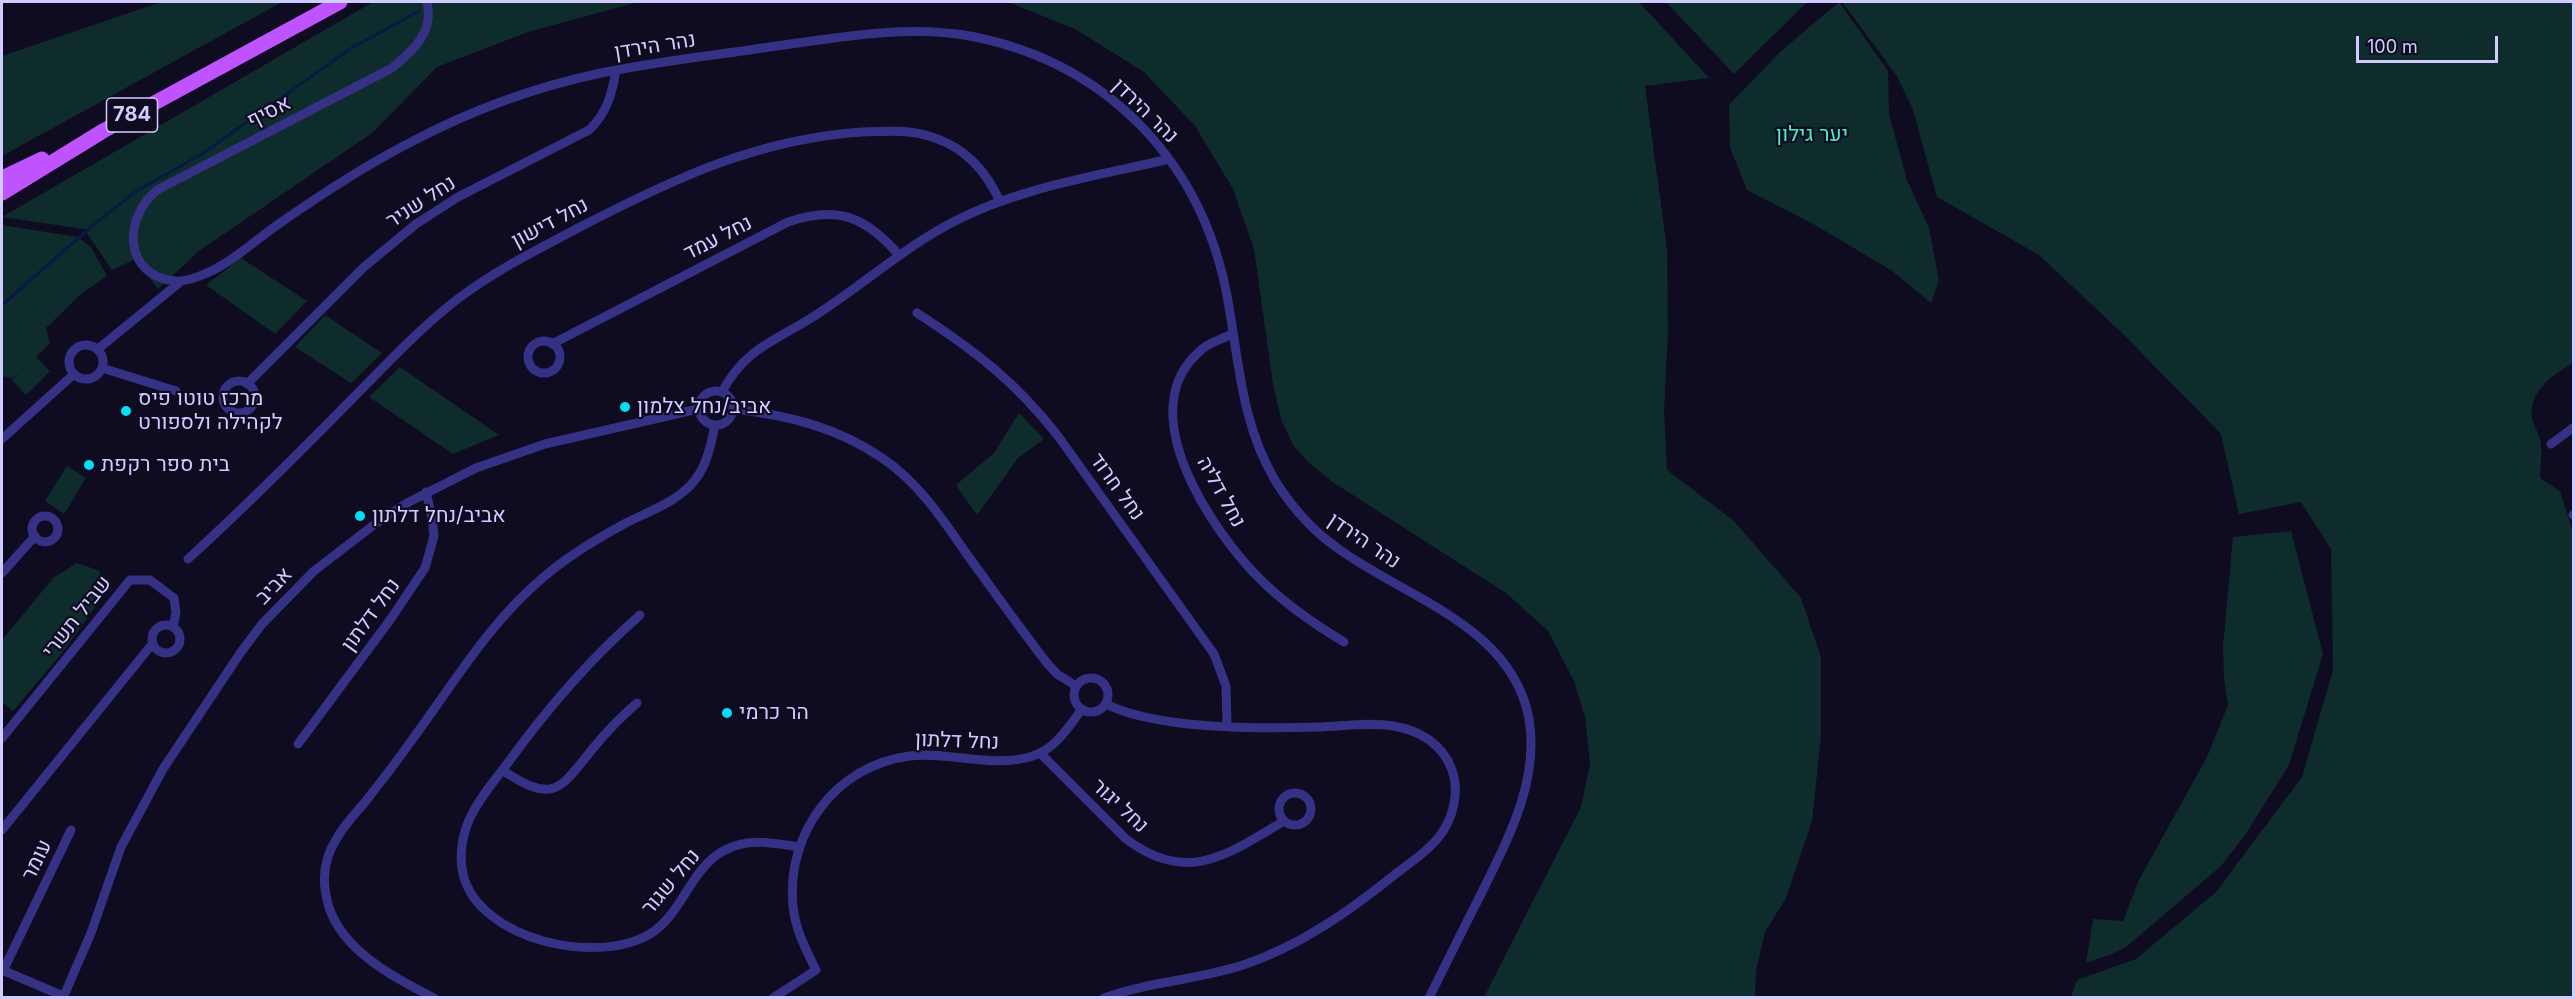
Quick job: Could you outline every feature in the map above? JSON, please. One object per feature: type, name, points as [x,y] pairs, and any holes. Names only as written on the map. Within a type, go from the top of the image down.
[{"type":"main road","name":"784","points":[[2,194],[71,149],[340,2]]},
{"type":"main road","points":[[2,178],[71,149]]},
{"type":"street","name":"אסיף","points":[[179,282],[160,276],[147,268],[137,256],[132,244],[132,232],[137,213],[146,199],[157,190],[392,68],[414,49],[425,34],[429,10],[426,2]]},
{"type":"street","name":"נהר הירדן","points":[[179,282],[211,272],[330,189],[418,138],[508,100],[569,81],[616,70],[845,37],[911,31],[971,36],[1026,51],[1074,73],[1116,102],[1152,136],[1181,175],[1203,216],[1215,249],[1228,304],[1243,397],[1251,425],[1274,479],[1291,503],[1311,526],[1336,547],[1466,626],[1502,660],[1525,701],[1530,724],[1531,750],[1519,809],[1506,842],[1430,998]]},
{"type":"street","name":"נחל שניר","points":[[247,384],[364,267],[416,224],[458,197],[589,130],[600,118],[608,104],[616,70]]},
{"type":"street","name":"נחל דישון","points":[[188,559],[290,462],[408,342],[455,302],[525,256],[687,174],[783,143],[837,134],[899,130],[936,138],[960,151],[990,180],[1000,201]]},
{"type":"street","points":[[722,392],[732,374],[750,354],[817,315],[899,255],[953,222],[1000,201],[1043,188],[1169,159]]},
{"type":"street","name":"נחל עמד","points":[[552,344],[788,222],[802,217],[829,213],[852,218],[880,234],[899,255]]},
{"type":"street","points":[[98,349],[179,282]]},
{"type":"street","name":"נחל חרוד","points":[[917,312],[966,345],[1001,373],[1058,436],[1210,648],[1220,667],[1226,686],[1227,725]]},
{"type":"street","name":"נחל דליה","points":[[1232,334],[1199,351],[1185,369],[1177,388],[1173,408],[1176,443],[1199,496],[1227,541],[1243,561],[1293,608],[1344,642]]},
{"type":"street","points":[[85,344],[98,349],[104,360],[102,368],[98,374],[89,379],[74,374],[69,364],[75,348],[85,344]]},
{"type":"street","points":[[102,368],[176,391]]},
{"type":"street","points":[[2,439],[74,374]]},
{"type":"street","points":[[711,391],[722,392],[730,399],[733,409],[727,421],[714,425],[704,421],[698,410],[704,395],[711,391]]},
{"type":"street","points":[[733,409],[798,419],[856,442],[884,459],[909,480],[933,506],[1047,663],[1057,674],[1076,686]]},
{"type":"street","name":"אביב","points":[[63,997],[91,933],[121,847],[140,809],[188,730],[241,652],[262,624],[314,571],[375,524],[426,492],[476,468],[519,452],[698,410]]},
{"type":"street","points":[[434,998],[368,958],[336,924],[326,897],[324,882],[325,867],[337,838],[416,735],[481,641],[504,614],[566,560],[605,535],[670,501],[688,487],[706,459],[714,425]]},
{"type":"street","points":[[2551,444],[2574,427]]},
{"type":"street","name":"נחל דלתון","points":[[298,744],[390,620],[425,568],[434,536],[426,492]]},
{"type":"street","points":[[2,573],[35,536]]},
{"type":"street","name":"שביל תשרי","points":[[2,738],[130,580],[150,580],[174,598],[176,613],[173,627]]},
{"type":"street","name":"נחל שגור","points":[[640,615],[571,683],[502,770],[469,820],[463,839],[461,857],[468,889],[487,914],[507,927],[528,936],[594,947],[629,943],[650,934],[669,918],[703,868],[722,851],[733,846],[756,842],[799,847]]},
{"type":"street","points":[[2,830],[153,643],[153,634],[159,627],[173,627],[180,638],[175,650],[162,652],[153,643]]},
{"type":"street","points":[[1087,678],[1100,680],[1108,690],[1106,704],[1095,711],[1082,710],[1074,699],[1076,686],[1087,678]]},
{"type":"street","points":[[502,770],[520,782],[537,788],[560,786],[573,776],[600,740],[637,703]]},
{"type":"street","points":[[1104,998],[1225,971],[1265,957],[1305,938],[1354,907],[1426,851],[1439,838],[1449,822],[1456,788],[1453,771],[1445,755],[1432,742],[1415,732],[1392,726],[1227,725],[1152,718],[1122,711],[1106,704]]},
{"type":"street","name":"נחל דלתון","points":[[773,998],[816,970],[801,939],[793,907],[793,876],[799,847],[811,820],[829,796],[852,777],[879,763],[910,756],[1004,761],[1040,753],[1063,735],[1082,710]]},
{"type":"street","name":"נחל יגור","points":[[1040,753],[1126,839],[1139,849],[1166,861],[1192,863],[1217,858],[1284,821]]},
{"type":"street","name":"עומר","points":[[63,997],[2,970],[71,830]]},
{"type":"green space","points":[[161,2],[282,2],[2,156],[2,56]]},
{"type":"green space","points":[[373,2],[638,2],[528,32],[437,67],[372,133],[199,251],[158,289],[136,259],[112,270],[84,229],[2,217]]},
{"type":"green space","points":[[1008,2],[1639,2],[1709,78],[1645,86],[1667,249],[1668,330],[1664,410],[1667,470],[1733,520],[1801,598],[1821,657],[1821,737],[1812,821],[1786,898],[1765,932],[1756,971],[1755,997],[1484,997],[1581,807],[1590,764],[1585,717],[1574,681],[1548,631],[1506,593],[1334,483],[1308,462],[1293,445],[1281,419],[1273,384],[1254,249],[1233,189],[1195,126],[1144,72],[1075,29]]},
{"type":"green space","points":[[1666,2],[1807,2],[1734,74]]},
{"type":"green space","name":"יער גילון","points":[[1839,2],[1888,71],[1889,114],[1907,180],[1929,228],[1939,280],[1931,303],[1891,270],[1813,224],[1747,190],[1730,148],[1729,105],[1780,52]]},
{"type":"green space","points":[[1842,2],[2573,2],[2573,363],[2544,384],[2534,399],[2532,417],[2541,444],[2540,478],[2560,491],[2573,532],[2573,997],[2071,997],[2077,980],[2136,959],[2216,892],[2302,777],[2333,670],[2331,549],[2301,502],[2239,514],[2221,434],[2124,335],[2039,255],[1937,197],[1913,110],[1897,76]]},
{"type":"green space","points":[[2,225],[77,237],[91,247],[107,276],[81,294],[46,328],[50,343],[36,357],[50,371],[26,395],[12,380],[25,366],[13,378],[2,376]]},
{"type":"green space","points":[[241,258],[307,301],[275,334],[206,285]]},
{"type":"green space","points":[[325,315],[382,353],[351,383],[295,347]]},
{"type":"green space","points":[[400,367],[499,435],[453,454],[369,397]]},
{"type":"green space","points":[[1019,413],[1044,439],[1018,458],[977,515],[956,485],[994,453]]},
{"type":"green space","points":[[67,466],[86,478],[64,514],[45,501]]},
{"type":"green space","points":[[2291,531],[2323,654],[2289,765],[2245,835],[2221,866],[2126,947],[2086,963],[2093,919],[2123,921],[2139,880],[2207,757],[2228,705],[2223,647],[2233,537]]},
{"type":"green space","points":[[77,563],[100,571],[94,609],[63,652],[13,711],[2,702],[2,640],[53,578]]},
{"type":"waterway","points":[[2,305],[98,221],[138,190],[202,154],[350,49],[419,11]]},
{"type":"place","name":"אביב/נחל צלמון","points":[[625,407]]},
{"type":"place","name":"מרכז טוטו פיס לקהילה ולספורט","points":[[126,411]]},
{"type":"place","name":"בית ספר רקפת","points":[[89,465]]},
{"type":"place","name":"אביב/נחל דלתון","points":[[360,516]]},
{"type":"place","name":"הר כרמי","points":[[727,713]]}]
